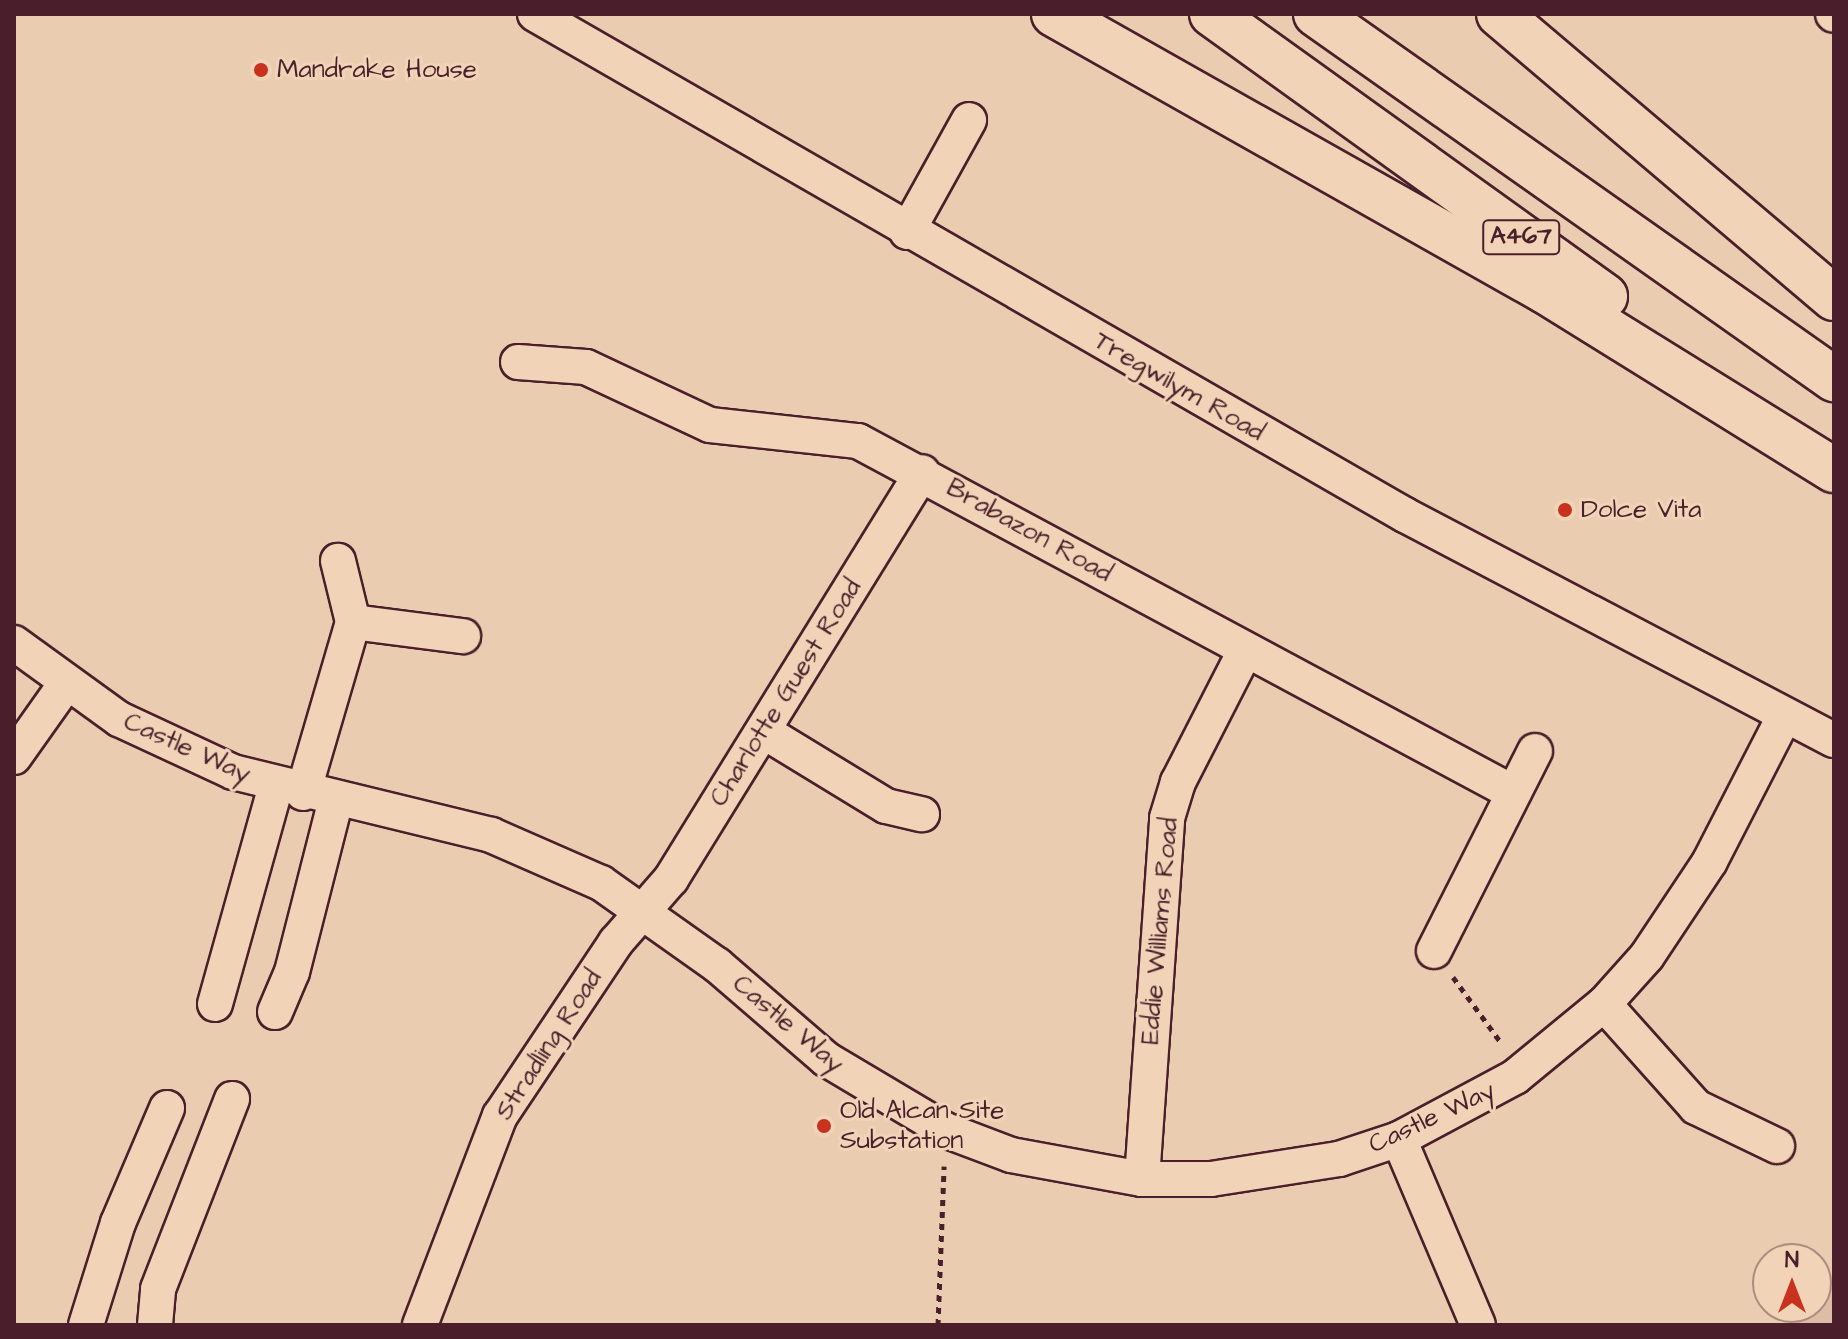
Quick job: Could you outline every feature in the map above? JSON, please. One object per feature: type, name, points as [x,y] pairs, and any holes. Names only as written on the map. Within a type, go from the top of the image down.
[{"type":"main road","points":[[1054,14],[1545,291],[1834,470]]},
{"type":"main road","name":"A467","points":[[1212,14],[1834,454]]},
{"type":"main road","name":"A467","points":[[1316,14],[1834,379]]},
{"type":"main road","points":[[1499,14],[1834,298]]},
{"type":"street","name":"Tregwilym Road","points":[[535,14],[907,232],[1783,719],[1834,740]]},
{"type":"street","points":[[907,232],[969,120]]},
{"type":"street","name":"Brabazon Road","points":[[518,362],[586,367],[710,425],[858,441],[922,472],[1245,651],[1510,791]]},
{"type":"street","name":"Charlotte Guest Road","points":[[645,910],[763,731],[922,472]]},
{"type":"street","points":[[215,1004],[305,793],[353,622],[338,561]]},
{"type":"street","points":[[353,622],[463,636]]},
{"type":"street","name":"Castle Way","points":[[14,643],[65,685],[176,748],[305,793],[491,835],[550,858],[645,910],[826,1059],[945,1130],[1011,1155],[1142,1179],[1278,1172],[1399,1139],[1522,1072],[1604,1004],[1684,905],[1783,719]]},
{"type":"street","name":"Eddie Williams Road","points":[[1142,1179],[1167,818],[1178,782],[1245,651]]},
{"type":"street","points":[[14,757],[65,685]]},
{"type":"street","points":[[763,731],[886,806],[922,814]]},
{"type":"street","points":[[1434,951],[1510,791],[1535,751]]},
{"type":"street","points":[[275,1012],[292,972],[305,793]]},
{"type":"street","name":"Stradling Road","points":[[420,1325],[500,1116],[645,910]]},
{"type":"street","points":[[1604,1004],[1696,1107],[1777,1146]]},
{"type":"street","points":[[155,1325],[158,1289],[232,1099]]},
{"type":"street","points":[[88,1316],[167,1108]]},
{"type":"street","points":[[1399,1139],[1478,1325]]},
{"type":"path","points":[[1434,951],[1522,1072]]},
{"type":"path","points":[[938,1325],[945,1130]]},
{"type":"shaded area","points":[[1834,1266],[1834,1325],[1792,1325],[1832,1323]]},
{"type":"place","name":"Mandrake House","points":[[261,70]]},
{"type":"place","name":"Dolce Vita","points":[[1565,510]]},
{"type":"place","name":"Old Alcan Site Substation","points":[[824,1126]]}]
